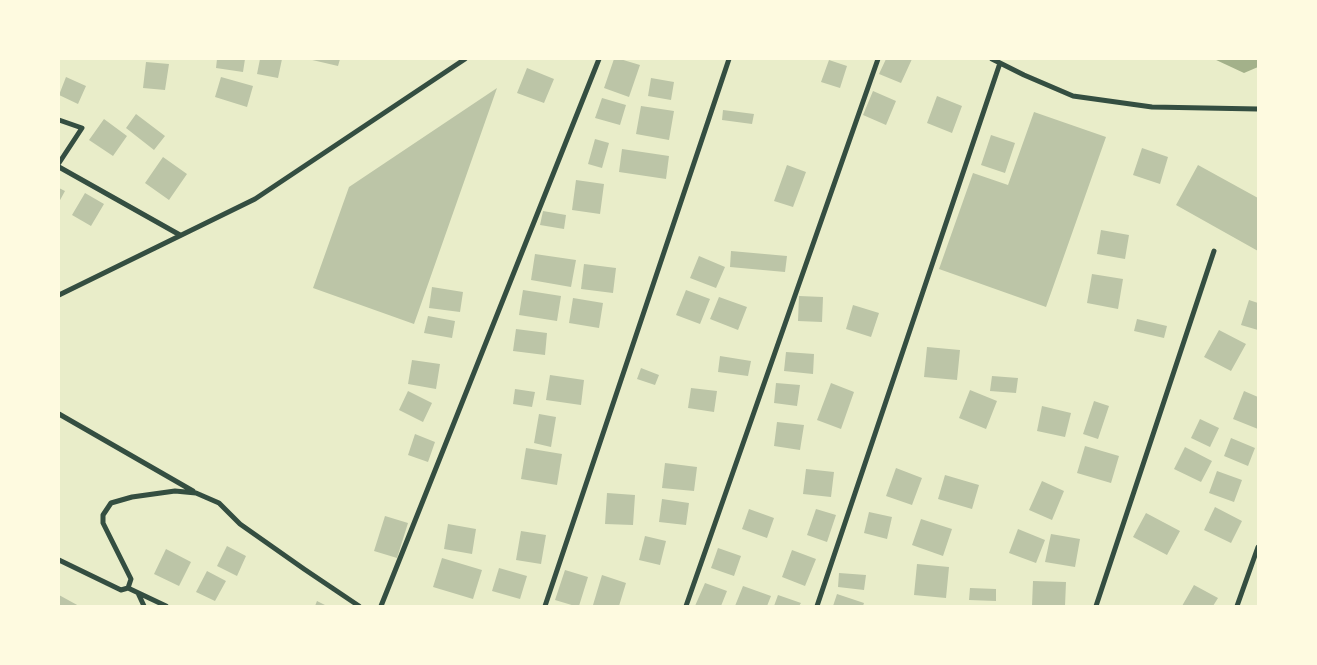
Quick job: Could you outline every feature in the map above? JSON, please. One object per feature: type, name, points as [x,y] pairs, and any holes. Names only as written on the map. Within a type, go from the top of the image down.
[{"type":"street","points":[[59,295],[255,199],[463,59]]},
{"type":"street","points":[[381,606],[599,59]]},
{"type":"street","points":[[545,606],[729,59]]},
{"type":"street","points":[[686,606],[878,59]]},
{"type":"street","points":[[992,59],[1073,96],[1152,107],[1258,109]]},
{"type":"street","points":[[817,606],[1000,63]]},
{"type":"street","points":[[59,120],[82,128],[59,163]]},
{"type":"street","points":[[59,167],[180,235]]},
{"type":"street","points":[[1096,606],[1214,251]]},
{"type":"street","points":[[59,414],[196,493],[219,503],[240,524],[359,606]]},
{"type":"street","points":[[128,588],[131,579],[103,523],[103,515],[111,503],[132,497],[175,491],[196,493]]},
{"type":"street","points":[[1237,606],[1258,547]]},
{"type":"street","points":[[59,560],[121,590],[128,588],[166,606]]},
{"type":"street","points":[[138,593],[144,606]]},
{"type":"shaded area","points":[[1214,59],[1258,59],[1258,67],[1244,73]]},
{"type":"building","points":[[217,59],[245,59],[243,72],[216,68]]},
{"type":"building","points":[[260,59],[282,59],[278,78],[257,74]]},
{"type":"building","points":[[308,59],[340,59],[338,66]]},
{"type":"building","points":[[614,59],[640,65],[629,97],[604,88]]},
{"type":"building","points":[[886,59],[912,59],[901,83],[879,74]]},
{"type":"building","points":[[829,60],[847,66],[840,88],[821,82]]},
{"type":"building","points":[[146,62],[169,64],[165,90],[143,88]]},
{"type":"building","points":[[527,68],[554,79],[544,103],[517,93]]},
{"type":"building","points":[[66,77],[86,86],[78,104],[59,95]]},
{"type":"building","points":[[221,77],[253,86],[247,107],[215,97]]},
{"type":"building","points":[[651,78],[674,82],[671,100],[648,96]]},
{"type":"building","points":[[497,88],[414,324],[313,288],[349,187]]},
{"type":"building","points":[[873,91],[896,101],[886,125],[863,115]]},
{"type":"building","points":[[937,96],[962,106],[952,133],[927,123]]},
{"type":"building","points":[[602,98],[626,105],[620,125],[595,118]]},
{"type":"building","points":[[641,106],[674,111],[669,140],[636,134]]},
{"type":"building","points":[[723,110],[754,114],[752,124],[722,120]]},
{"type":"building","points":[[1034,112],[1106,137],[1046,307],[939,269],[973,173],[1008,185]]},
{"type":"building","points":[[136,114],[165,136],[154,150],[126,128]]},
{"type":"building","points":[[104,119],[127,136],[113,156],[89,140]]},
{"type":"building","points":[[991,135],[1015,143],[1005,173],[981,165]]},
{"type":"building","points":[[595,139],[609,143],[602,168],[588,164]]},
{"type":"building","points":[[1142,148],[1168,157],[1160,184],[1133,175]]},
{"type":"building","points":[[622,149],[669,156],[666,179],[619,172]]},
{"type":"building","points":[[163,157],[187,174],[169,200],[145,183]]},
{"type":"building","points":[[787,165],[806,172],[793,207],[774,201]]},
{"type":"building","points":[[1198,165],[1258,198],[1258,251],[1176,205]]},
{"type":"building","points":[[576,180],[604,184],[600,214],[572,210]]},
{"type":"building","points":[[59,188],[65,191],[59,202]]},
{"type":"building","points":[[85,193],[104,204],[91,226],[72,215]]},
{"type":"building","points":[[543,211],[566,215],[564,229],[540,225]]},
{"type":"building","points":[[1101,230],[1129,235],[1125,259],[1097,254]]},
{"type":"building","points":[[731,251],[787,256],[785,272],[730,267]]},
{"type":"building","points":[[535,254],[576,260],[571,287],[531,280]]},
{"type":"building","points":[[699,256],[725,267],[716,288],[690,278]]},
{"type":"building","points":[[584,264],[616,268],[613,293],[581,289]]},
{"type":"building","points":[[1092,274],[1123,279],[1118,309],[1087,303]]},
{"type":"building","points":[[432,287],[463,292],[460,312],[429,308]]},
{"type":"building","points":[[523,290],[561,296],[557,321],[519,315]]},
{"type":"building","points":[[686,290],[710,299],[700,324],[676,315]]},
{"type":"building","points":[[799,296],[823,297],[822,322],[798,321]]},
{"type":"building","points":[[719,297],[747,307],[738,330],[710,319]]},
{"type":"building","points":[[573,298],[603,303],[599,328],[569,323]]},
{"type":"building","points":[[1249,300],[1258,303],[1258,330],[1241,325]]},
{"type":"building","points":[[853,305],[879,313],[871,337],[846,329]]},
{"type":"building","points":[[428,316],[455,321],[452,338],[424,333]]},
{"type":"building","points":[[1137,319],[1167,326],[1164,338],[1134,331]]},
{"type":"building","points":[[516,329],[547,333],[545,355],[513,351]]},
{"type":"building","points":[[1219,330],[1246,344],[1231,371],[1204,357]]},
{"type":"building","points":[[927,347],[960,350],[957,380],[924,377]]},
{"type":"building","points":[[786,352],[814,354],[813,374],[784,371]]},
{"type":"building","points":[[720,356],[751,361],[748,376],[718,372]]},
{"type":"building","points":[[412,360],[440,364],[436,389],[408,384]]},
{"type":"building","points":[[641,368],[659,375],[655,385],[637,379]]},
{"type":"building","points":[[550,375],[584,380],[581,405],[546,400]]},
{"type":"building","points":[[992,376],[1018,378],[1016,393],[990,391]]},
{"type":"building","points":[[776,383],[800,385],[797,406],[774,403]]},
{"type":"building","points":[[831,383],[854,392],[841,429],[817,420]]},
{"type":"building","points":[[691,388],[717,391],[714,412],[688,408]]},
{"type":"building","points":[[515,389],[535,392],[532,407],[513,404]]},
{"type":"building","points":[[970,390],[997,401],[986,429],[959,418]]},
{"type":"building","points":[[408,391],[432,403],[423,422],[399,410]]},
{"type":"building","points":[[1244,391],[1258,397],[1258,429],[1233,419]]},
{"type":"building","points":[[1094,401],[1109,406],[1098,439],[1083,434]]},
{"type":"building","points":[[1042,406],[1071,413],[1065,437],[1037,431]]},
{"type":"building","points":[[539,414],[556,417],[551,447],[534,443]]},
{"type":"building","points":[[1200,419],[1219,428],[1210,447],[1191,438]]},
{"type":"building","points":[[777,422],[804,425],[800,450],[774,446]]},
{"type":"building","points":[[415,434],[435,442],[428,462],[408,455]]},
{"type":"building","points":[[1231,438],[1255,448],[1248,466],[1224,456]]},
{"type":"building","points":[[1085,446],[1119,456],[1111,483],[1077,473]]},
{"type":"building","points":[[1185,447],[1212,461],[1201,482],[1174,469]]},
{"type":"building","points":[[526,448],[562,454],[557,485],[521,479]]},
{"type":"building","points":[[665,463],[697,467],[694,491],[662,488]]},
{"type":"building","points":[[896,468],[922,478],[912,505],[886,496]]},
{"type":"building","points":[[806,469],[834,472],[831,497],[803,494]]},
{"type":"building","points":[[1217,471],[1242,480],[1234,502],[1209,493]]},
{"type":"building","points":[[945,475],[979,485],[972,509],[938,499]]},
{"type":"building","points":[[1042,481],[1064,491],[1052,520],[1029,510]]},
{"type":"building","points":[[607,493],[635,495],[633,525],[605,524]]},
{"type":"building","points":[[662,499],[689,503],[686,525],[659,522]]},
{"type":"building","points":[[1215,507],[1242,521],[1231,543],[1204,530]]},
{"type":"building","points":[[749,509],[774,518],[767,538],[742,529]]},
{"type":"building","points":[[816,509],[836,515],[827,542],[807,535]]},
{"type":"building","points":[[869,512],[892,517],[887,539],[864,533]]},
{"type":"building","points":[[1146,513],[1180,531],[1167,555],[1133,537]]},
{"type":"building","points":[[385,516],[408,523],[397,558],[374,551]]},
{"type":"building","points":[[921,519],[952,529],[943,556],[912,545]]},
{"type":"building","points":[[448,524],[476,529],[472,554],[444,549]]},
{"type":"building","points":[[1018,529],[1045,540],[1036,563],[1009,553]]},
{"type":"building","points":[[521,531],[546,535],[541,564],[516,560]]},
{"type":"building","points":[[1051,534],[1080,539],[1075,567],[1045,562]]},
{"type":"building","points":[[645,536],[666,541],[660,565],[639,560]]},
{"type":"building","points":[[227,546],[246,556],[237,576],[217,566]]},
{"type":"building","points":[[718,548],[741,556],[734,576],[711,568]]},
{"type":"building","points":[[166,549],[191,562],[179,586],[154,574]]},
{"type":"building","points":[[792,550],[816,559],[805,586],[782,577]]},
{"type":"building","points":[[442,558],[482,570],[473,599],[433,587]]},
{"type":"building","points":[[917,564],[949,567],[946,598],[914,595]]},
{"type":"building","points":[[499,568],[527,576],[520,599],[492,591]]},
{"type":"building","points":[[565,570],[588,577],[579,606],[555,600]]},
{"type":"building","points":[[207,571],[226,581],[215,601],[196,592]]},
{"type":"building","points":[[839,573],[866,575],[864,590],[838,587]]},
{"type":"building","points":[[602,575],[626,583],[619,606],[593,605]]},
{"type":"building","points":[[1033,581],[1066,582],[1065,606],[1032,606]]},
{"type":"building","points":[[705,583],[727,591],[721,606],[695,606]]},
{"type":"building","points":[[1194,585],[1218,598],[1213,606],[1182,606]]},
{"type":"building","points":[[743,586],[771,596],[767,606],[735,606]]},
{"type":"building","points":[[970,588],[996,589],[996,601],[969,600]]},
{"type":"building","points":[[837,594],[864,603],[863,606],[833,606]]},
{"type":"building","points":[[59,595],[79,606],[59,606]]},
{"type":"building","points":[[778,595],[801,603],[799,606],[774,606]]},
{"type":"building","points":[[317,601],[327,606],[315,606]]}]
